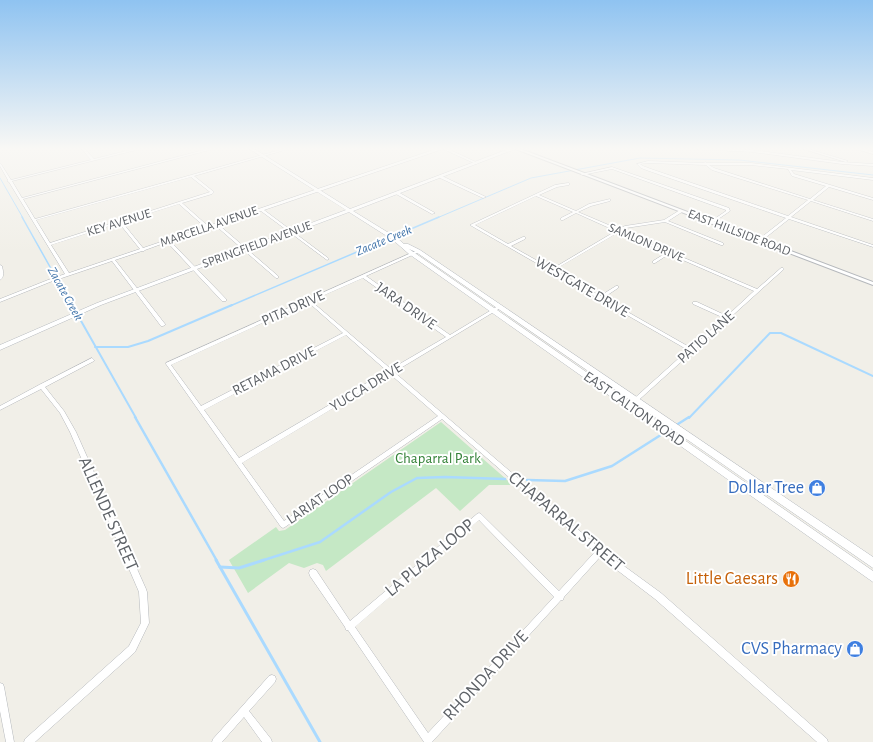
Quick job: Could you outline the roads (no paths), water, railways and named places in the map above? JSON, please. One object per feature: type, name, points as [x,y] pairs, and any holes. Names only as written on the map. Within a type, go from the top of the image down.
[{"type":"main road","name":"EAST CALTON ROAD","points":[[306,183],[396,239],[450,281],[873,577]]},
{"type":"main road","name":"SPRINGFIELD AVENUE","points":[[0,348],[84,310],[426,183]]},
{"type":"main road","name":"EAST CALTON ROAD","points":[[414,252],[457,278],[500,307],[873,563]]},
{"type":"main road","points":[[450,281],[457,278]]},
{"type":"main road","points":[[571,365],[578,361]]},
{"type":"main road","points":[[714,466],[722,459]]},
{"type":"main road","points":[[802,527],[810,519]]},
{"type":"main road","points":[[837,552],[848,554],[853,553],[855,550]]},
{"type":"street","points":[[10,183],[49,244],[66,276]]},
{"type":"street","points":[[21,199],[84,183]]},
{"type":"street","points":[[34,220],[168,183]]},
{"type":"street","name":"KEY AVENUE","points":[[49,244],[181,204],[212,192],[200,183]]},
{"type":"street","name":"MARCELLA AVENUE","points":[[0,301],[49,281],[343,183]]},
{"type":"street","points":[[453,183],[484,197]]},
{"type":"street","name":"EAST HILLSIDE ROAD","points":[[605,183],[873,284]]},
{"type":"street","points":[[653,183],[728,209],[711,222]]},
{"type":"street","points":[[687,183],[873,246]]},
{"type":"street","points":[[756,183],[873,220]]},
{"type":"street","points":[[817,183],[873,199]]},
{"type":"street","points":[[536,195],[556,186],[568,184]]},
{"type":"street","points":[[759,240],[828,186]]},
{"type":"street","points":[[397,193],[433,213]]},
{"type":"street","name":"SAMLON DRIVE","points":[[536,195],[757,291]]},
{"type":"street","name":"WESTGATE DRIVE","points":[[536,195],[472,225],[692,350]]},
{"type":"street","points":[[562,219],[590,205],[609,200]]},
{"type":"street","points":[[181,204],[208,228]]},
{"type":"street","points":[[262,210],[327,259]]},
{"type":"street","points":[[552,270],[630,225],[665,221],[682,211]]},
{"type":"street","points":[[665,221],[722,244]]},
{"type":"street","points":[[120,222],[143,250]]},
{"type":"street","points":[[217,225],[277,277]]},
{"type":"street","points":[[509,245],[524,238]]},
{"type":"street","points":[[168,242],[224,300]]},
{"type":"street","name":"PITA DRIVE","points":[[168,364],[414,252]]},
{"type":"street","points":[[654,262],[668,253]]},
{"type":"street","points":[[113,260],[163,325]]},
{"type":"street","points":[[0,266],[2,274],[0,279]]},
{"type":"street","name":"PATIO LANE","points":[[629,406],[782,269]]},
{"type":"street","name":"JARA DRIVE","points":[[363,276],[450,337]]},
{"type":"street","points":[[600,298],[617,287]]},
{"type":"street","name":"CHAPARRAL STREET","points":[[309,301],[600,552],[658,596],[824,742]]},
{"type":"street","points":[[695,303],[727,318]]},
{"type":"street","name":"YUCCA DRIVE","points":[[238,462],[500,307]]},
{"type":"street","name":"RETAMA DRIVE","points":[[200,409],[347,333]]},
{"type":"street","points":[[1,405],[92,360]]},
{"type":"street","name":"LARIAT LOOP","points":[[168,364],[283,525],[442,416]]},
{"type":"street","name":"ALLENDE STREET","points":[[28,742],[132,649],[145,623],[143,592],[73,432],[62,412],[41,386]]},
{"type":"street","name":"LA PLAZA LOOP","points":[[349,627],[479,516],[560,596]]},
{"type":"street","name":"RHONDA DRIVE","points":[[313,573],[428,740],[600,552]]},
{"type":"street","points":[[216,742],[272,680]]},
{"type":"street","points":[[0,687],[10,742]]},
{"type":"street","points":[[244,711],[268,742]]},
{"type":"waterway","name":"Zacate Creek","points":[[3,183],[23,218]]},
{"type":"waterway","name":"Zacate Creek","points":[[437,218],[520,183]]},
{"type":"waterway","name":"Zacate Creek","points":[[22,217],[72,306]]},
{"type":"waterway","name":"Zacate Creek","points":[[230,306],[439,217]]},
{"type":"waterway","name":"Zacate Creek","points":[[72,305],[96,347]]},
{"type":"waterway","name":"Zacate Creek","points":[[96,347],[128,347],[148,341],[232,305]]},
{"type":"waterway","points":[[689,418],[770,333],[781,333],[873,376]]},
{"type":"waterway","points":[[96,347],[136,418]]},
{"type":"waterway","points":[[135,417],[217,561]]},
{"type":"waterway","points":[[527,480],[565,481],[612,466],[689,417]]},
{"type":"waterway","points":[[261,561],[320,542],[391,492],[417,478],[445,477],[505,479]]},
{"type":"waterway","points":[[216,560],[220,567]]},
{"type":"waterway","points":[[220,567],[239,568],[264,560]]},
{"type":"waterway","points":[[220,567],[320,742]]},
{"type":"place","name":"Dollar Tree","points":[[817,488]]},
{"type":"place","name":"Little Caesars","points":[[791,579]]},
{"type":"place","name":"CVS Pharmacy","points":[[855,649]]},
{"type":"park label","name":"Chaparral Park","points":[[438,458]]}]
